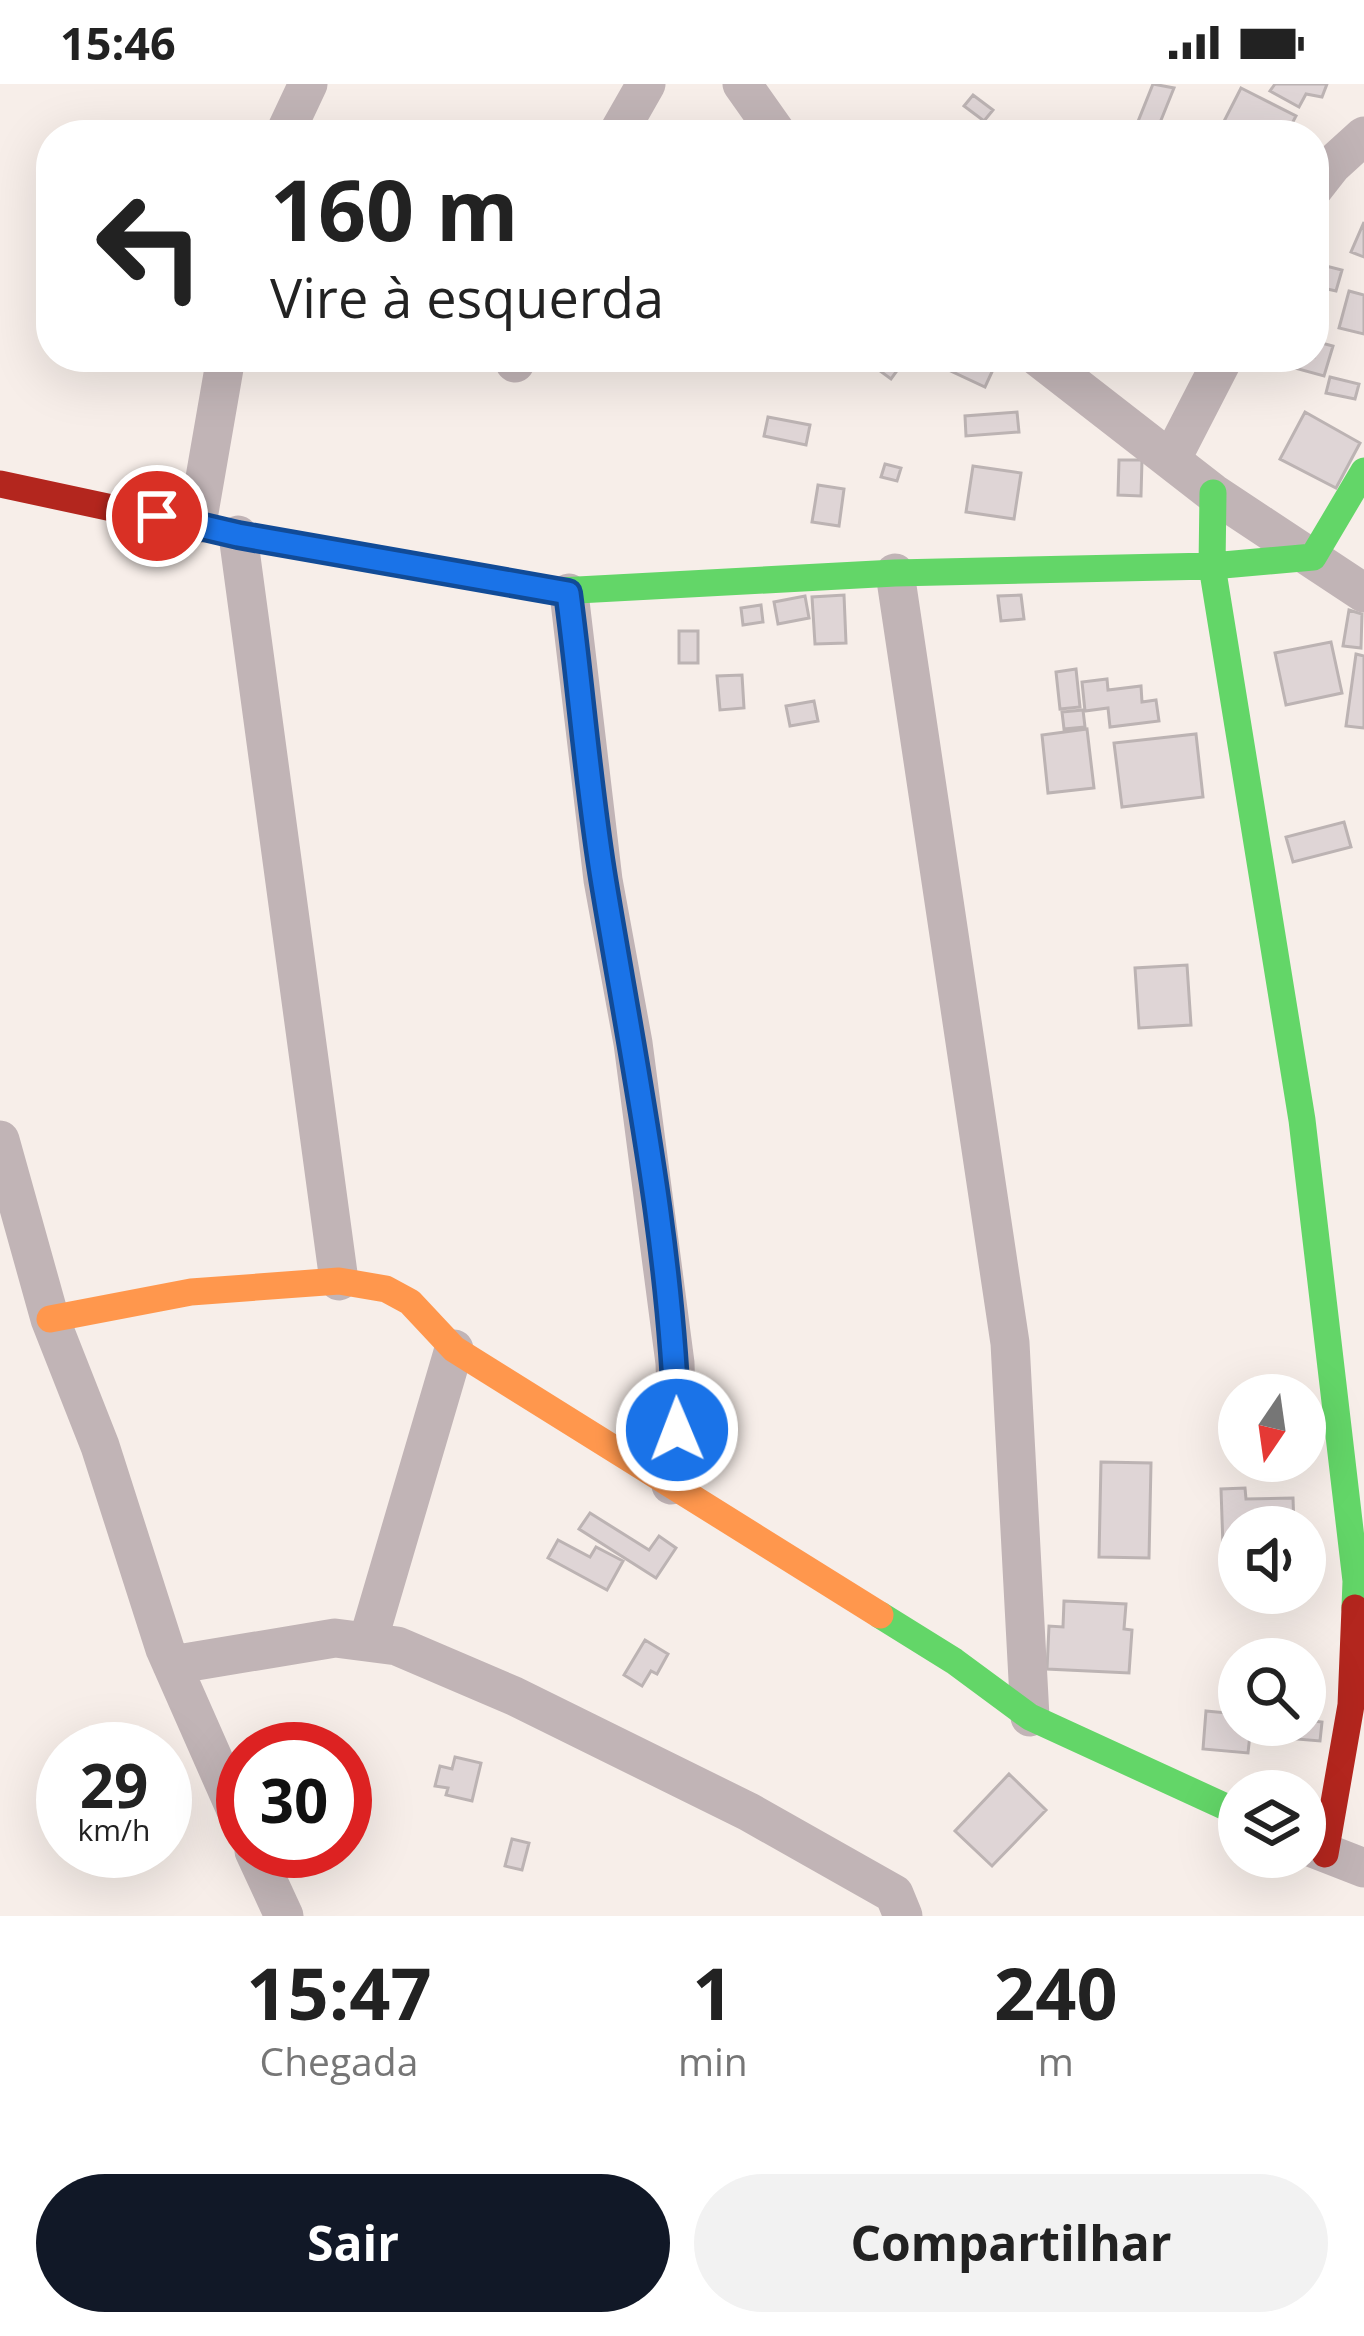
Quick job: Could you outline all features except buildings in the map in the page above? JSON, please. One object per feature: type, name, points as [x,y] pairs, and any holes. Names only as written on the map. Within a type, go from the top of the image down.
[{"type":"street","points":[[291,120],[308,84]]},
{"type":"street","points":[[626,120],[646,84]]},
{"type":"street","points":[[742,84],[767,120]]},
{"type":"street","points":[[1329,169],[1364,136]]},
{"type":"street","points":[[197,524],[223,372]]},
{"type":"street","points":[[1057,372],[1213,493],[1364,593]]},
{"type":"street","points":[[1171,460],[1216,372]]},
{"type":"street","points":[[1313,557],[1364,471]]},
{"type":"street","points":[[0,484],[238,535],[568,593],[895,573],[1212,566],[1313,557]]},
{"type":"street","points":[[1213,493],[1212,566],[1303,1120],[1356,1581],[1352,1705],[1326,1806]]},
{"type":"street","points":[[238,535],[339,1281]]},
{"type":"street","points":[[895,573],[1010,1343],[1030,1717]]},
{"type":"street","points":[[568,593],[603,880],[633,1043],[675,1363],[677,1430],[671,1485]]},
{"type":"street","points":[[0,1140],[50,1319],[100,1446],[172,1665],[216,1765]]},
{"type":"street","points":[[50,1319],[191,1292],[339,1281],[386,1289],[410,1302],[454,1348],[954,1661],[1030,1717],[1218,1803]]},
{"type":"street","points":[[368,1641],[454,1348]]},
{"type":"street","points":[[172,1665],[335,1638],[397,1646],[514,1696],[749,1812],[893,1894],[903,1916]]},
{"type":"street","points":[[1326,1853],[1364,1868]]},
{"type":"street","points":[[266,1878],[284,1916]]},
{"type":"traffic: fast","points":[[559,591],[895,573],[1212,566],[1313,557],[1364,471]]},
{"type":"traffic: fast","points":[[1213,493],[1212,566],[1302,1120],[1356,1581],[1355,1608]]},
{"type":"traffic: fast","points":[[880,1615],[1030,1717],[1218,1803]]},
{"type":"traffic: slow","points":[[50,1319],[191,1292],[339,1281],[386,1289],[410,1302],[454,1349],[880,1615]]},
{"type":"traffic: jam","points":[[0,484],[238,535],[559,591]]},
{"type":"traffic: jam","points":[[1326,1848],[1351,1705],[1355,1608]]},
{"type":"route","points":[[157,516],[238,535],[568,593],[603,880],[633,1043],[666,1293],[677,1430]]}]
